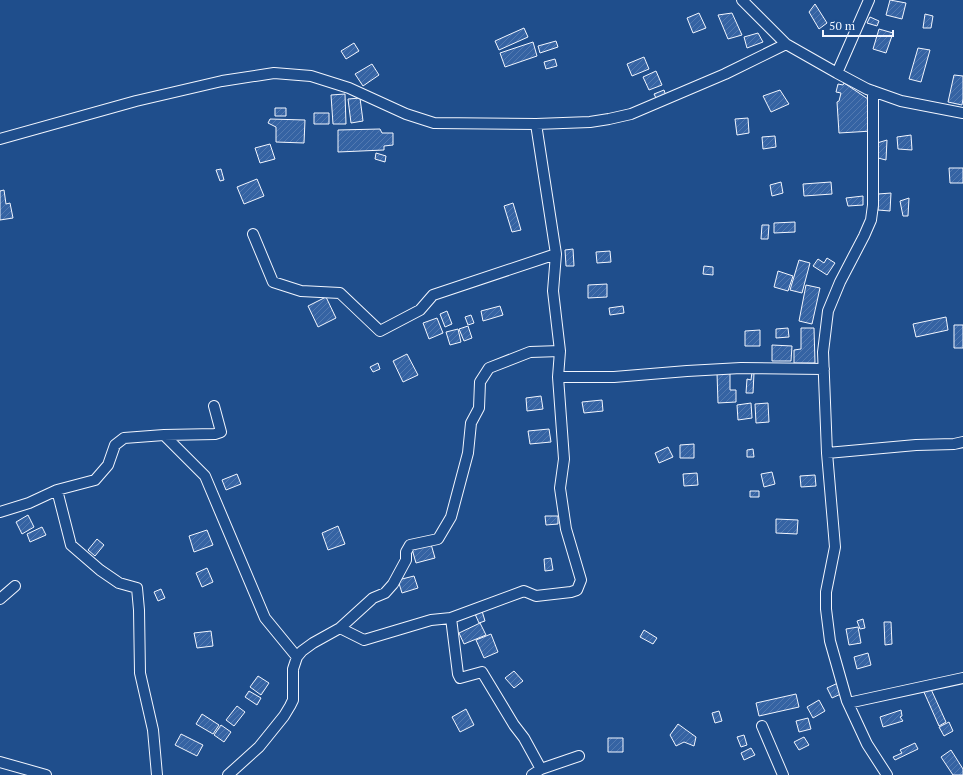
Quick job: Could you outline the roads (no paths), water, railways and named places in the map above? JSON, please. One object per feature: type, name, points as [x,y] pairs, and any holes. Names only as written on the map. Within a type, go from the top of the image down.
[{"type":"street","points":[[742,0],[786,44],[837,73],[873,91],[901,100],[963,113]]},
{"type":"street","points":[[837,73],[853,40],[869,0]]},
{"type":"street","points":[[0,139],[136,101],[222,81],[274,73],[310,76],[349,88],[406,114],[434,123],[536,124],[590,122],[631,114],[725,74],[786,44]]},
{"type":"street","points":[[873,91],[873,205],[871,220],[840,282],[828,312],[823,352],[827,453],[835,547],[826,592],[826,609],[830,641],[848,703],[867,744],[887,775]]},
{"type":"street","points":[[340,628],[364,640],[431,620],[451,618],[524,590],[536,596],[571,592],[577,590],[581,580],[566,529],[560,488],[564,459],[558,377],[560,351],[553,291],[556,254],[536,124]]},
{"type":"street","points":[[253,234],[274,282],[301,290],[340,293],[380,331],[420,310],[433,295],[556,254]]},
{"type":"street","points":[[228,775],[259,747],[290,706],[293,700],[293,669],[297,657],[302,651],[340,628],[373,598],[385,593],[393,584],[406,560],[406,552],[410,545],[438,539],[451,517],[468,453],[471,423],[479,408],[480,382],[488,368],[530,352],[560,351]]},
{"type":"street","points":[[558,377],[614,377],[741,368],[824,369]]},
{"type":"street","points":[[0,512],[57,490],[95,480],[108,465],[115,445],[124,438],[164,434],[215,434],[221,432],[214,406]]},
{"type":"street","points":[[164,434],[205,476],[266,618],[297,657]]},
{"type":"street","points":[[827,453],[916,445],[954,444],[963,442]]},
{"type":"street","points":[[57,490],[71,545],[100,570],[119,583],[137,588],[139,610],[140,672],[153,730],[157,775]]},
{"type":"street","points":[[0,599],[15,586]]},
{"type":"street","points":[[451,618],[458,674],[460,678],[482,672],[542,769]]},
{"type":"street","points":[[848,703],[963,678]]},
{"type":"street","points":[[762,726],[783,775]]},
{"type":"street","points":[[532,775],[542,769],[579,756]]},
{"type":"street","points":[[0,762],[46,775]]}]
